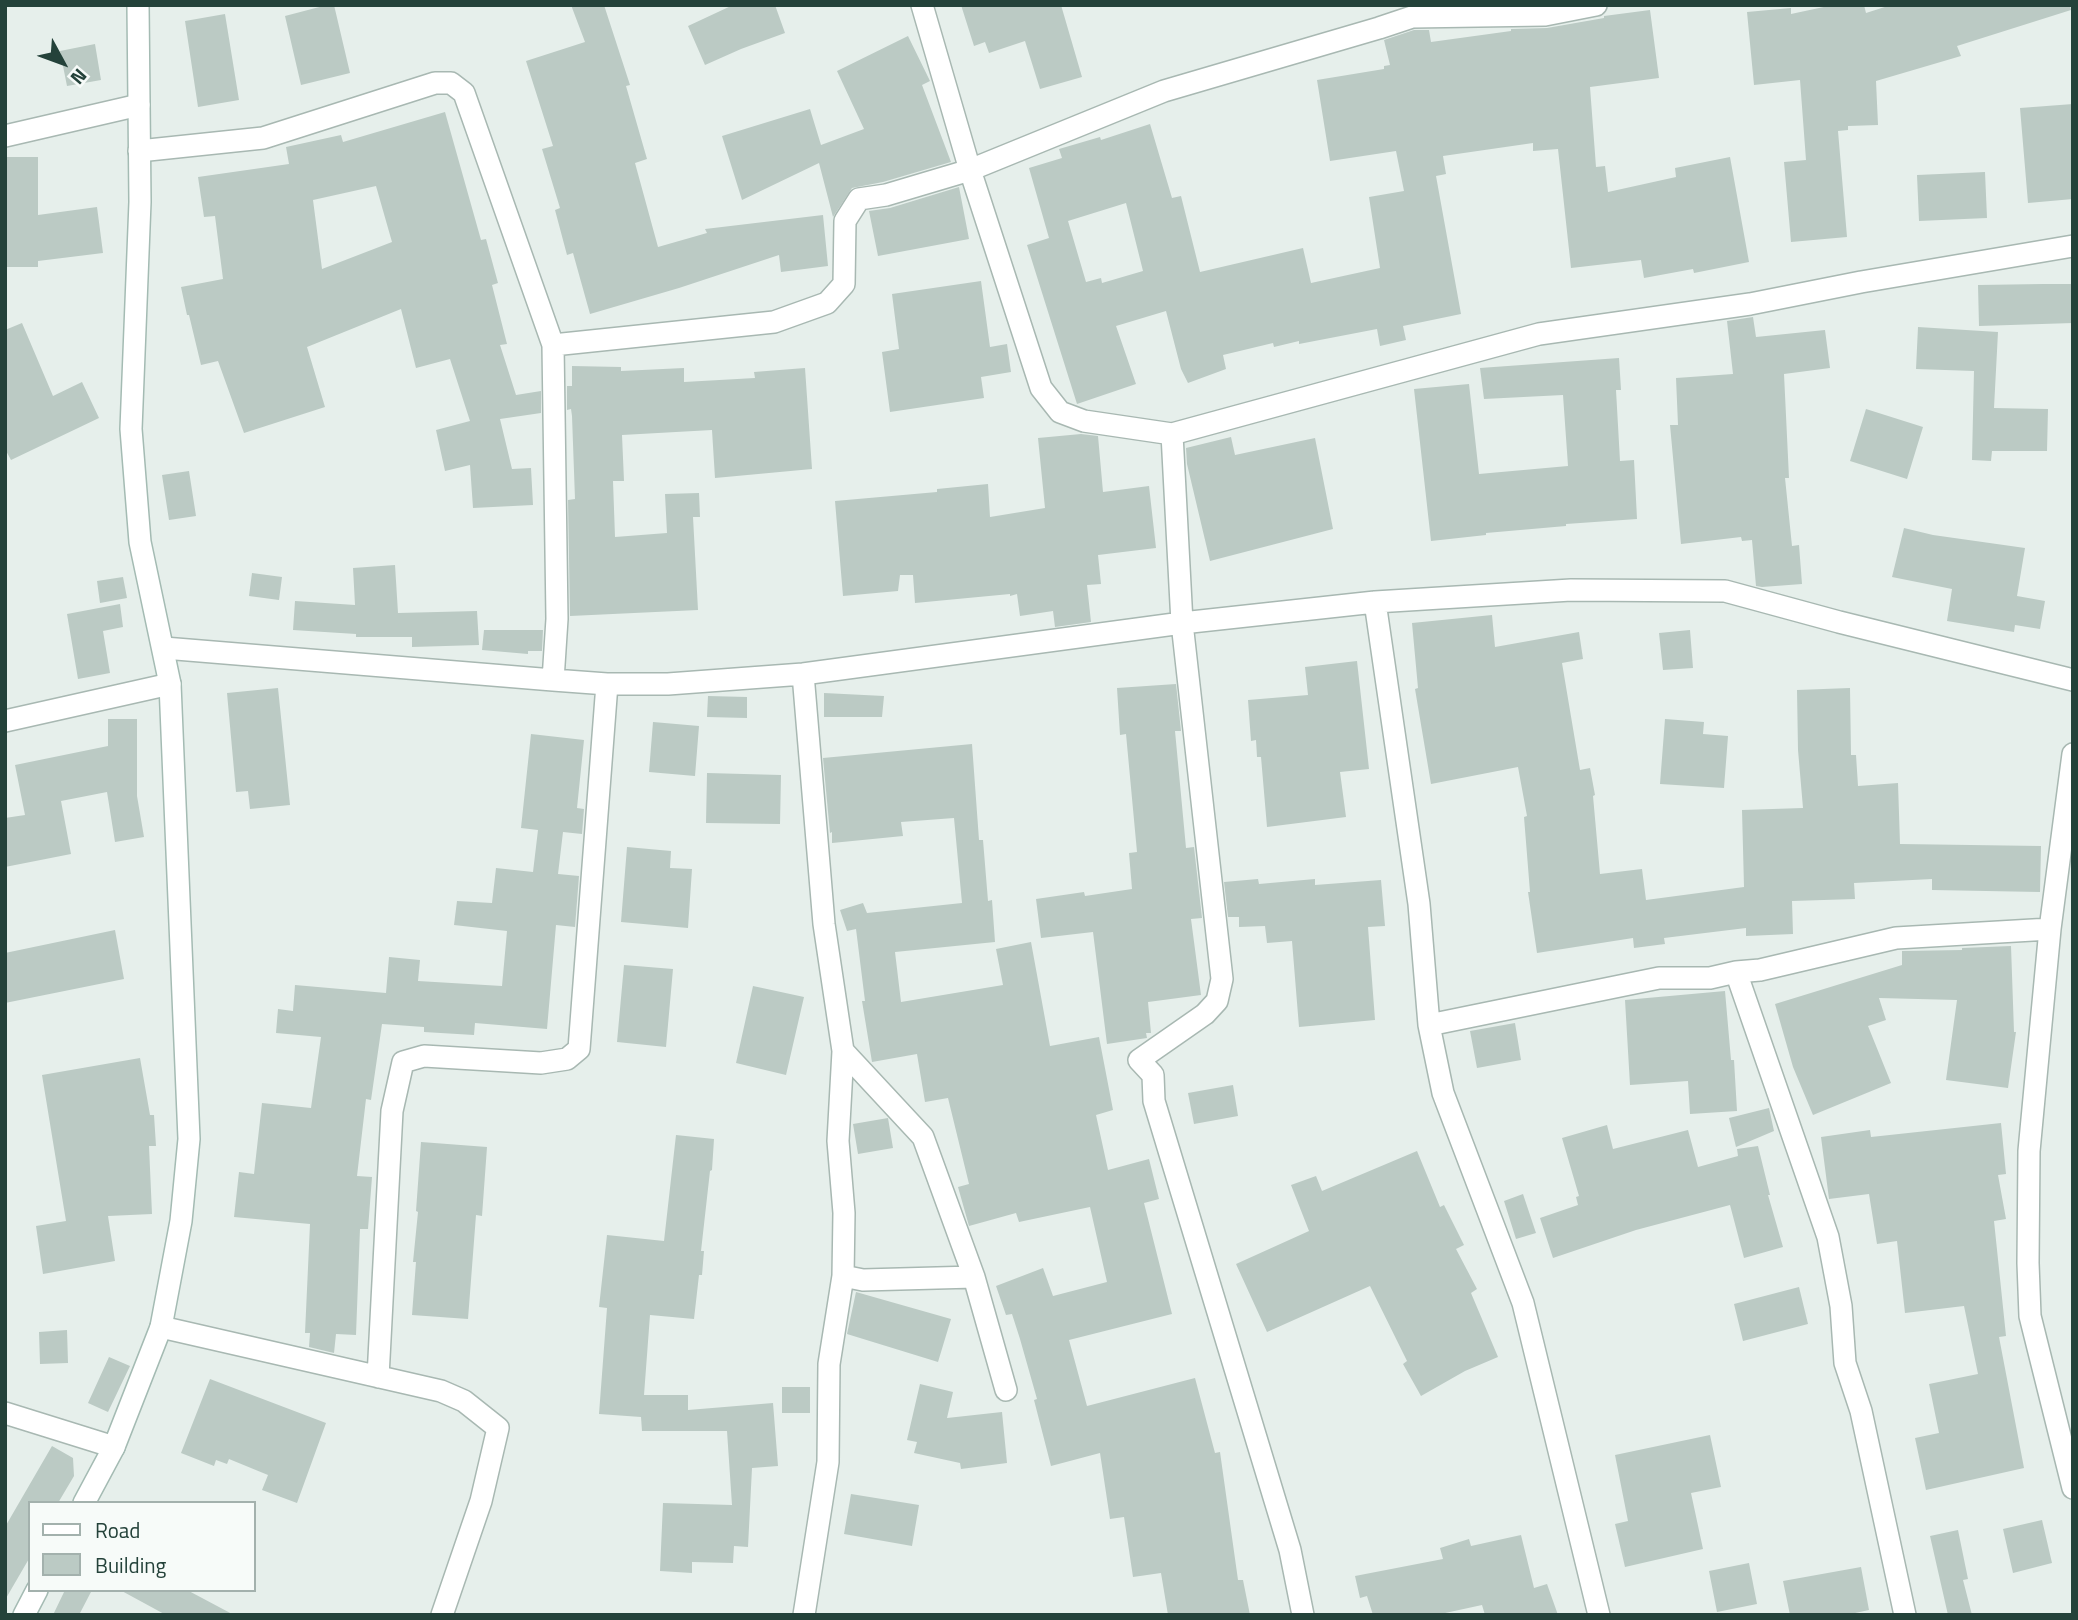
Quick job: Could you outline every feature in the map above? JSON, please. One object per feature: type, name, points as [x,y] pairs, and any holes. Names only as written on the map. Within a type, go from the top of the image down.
[{"type":"street","points":[[85,1501],[114,1447],[162,1327],[181,1221],[189,1139],[170,684],[140,542],[132,441],[140,202],[138,5]]},
{"type":"street","points":[[922,5],[970,170],[1041,388],[1060,412],[1084,421],[1172,433],[1539,334],[1751,304],[1861,282],[2073,246]]},
{"type":"street","points":[[553,345],[774,322],[827,303],[844,284],[845,221],[859,199],[886,195],[970,170],[1164,91],[1412,17],[1545,15],[1596,5]]},
{"type":"street","points":[[139,151],[263,138],[435,83],[451,83],[464,93],[553,345],[556,619],[553,680]]},
{"type":"street","points":[[5,136],[139,105]]},
{"type":"street","points":[[1172,433],[1181,623],[1222,979],[1217,1001],[1205,1014],[1139,1060],[1153,1075],[1154,1101],[1290,1550],[1303,1615]]},
{"type":"street","points":[[164,648],[607,684],[667,684],[803,674],[1181,623],[1375,602],[1571,590],[1725,591],[2073,680]]},
{"type":"street","points":[[1375,602],[1419,904],[1429,1025],[1443,1093],[1523,1303],[1599,1615]]},
{"type":"street","points":[[803,674],[824,924],[843,1051],[838,1141],[844,1213],[843,1276],[829,1364],[828,1462],[803,1615]]},
{"type":"street","points":[[5,721],[170,684]]},
{"type":"street","points":[[378,1377],[392,1111],[402,1062],[424,1056],[541,1063],[566,1059],[579,1049],[607,684]]},
{"type":"street","points":[[2073,754],[2050,929],[2029,1151],[2030,1316],[2073,1488]]},
{"type":"street","points":[[1429,1025],[1659,978],[1710,978],[1760,970],[1896,938],[2050,929]]},
{"type":"street","points":[[1736,972],[1828,1237],[1841,1306],[1845,1363],[1861,1411],[1905,1615]]},
{"type":"street","points":[[843,1051],[923,1137],[974,1277],[1006,1390]]},
{"type":"street","points":[[843,1276],[863,1280],[974,1277]]},
{"type":"street","points":[[162,1327],[441,1391],[464,1401],[498,1428],[481,1500],[442,1615]]},
{"type":"street","points":[[5,1413],[114,1447]]},
{"type":"street","points":[[23,1615],[36,1592]]},
{"type":"building","points":[[334,5],[350,73],[301,85],[285,16]]},
{"type":"building","points":[[571,5],[604,5],[630,85],[626,86],[647,159],[635,163],[658,247],[707,233],[705,229],[823,215],[828,266],[781,272],[779,255],[590,314],[573,253],[567,255],[555,210],[560,208],[542,149],[553,146],[526,61],[585,42]]},
{"type":"building","points":[[733,5],[775,5],[785,33],[705,65],[688,26]]},
{"type":"building","points":[[961,5],[1061,5],[1082,77],[1040,89],[1025,41],[989,53],[985,42],[974,46]]},
{"type":"building","points":[[1833,5],[1864,5],[1866,13],[1891,5],[2070,5],[2071,10],[1957,46],[1961,56],[1876,81],[1878,125],[1848,126],[1848,130],[1838,131],[1847,237],[1791,242],[1784,162],[1806,160],[1800,80],[1754,85],[1747,12],[1791,8],[1791,14]]},
{"type":"building","points":[[1650,10],[1659,78],[1590,87],[1596,167],[1605,166],[1608,192],[1676,177],[1675,168],[1730,157],[1749,262],[1694,273],[1693,269],[1644,278],[1641,260],[1571,268],[1558,149],[1533,151],[1533,143],[1443,156],[1446,174],[1436,176],[1461,314],[1403,326],[1406,340],[1380,346],[1377,329],[1299,344],[1299,341],[1274,347],[1273,343],[1223,355],[1226,369],[1188,383],[1181,369],[1166,311],[1116,326],[1136,384],[1077,404],[1027,245],[1049,238],[1029,168],[1062,158],[1059,149],[1100,137],[1101,140],[1150,124],[1172,198],[1181,196],[1200,272],[1303,248],[1311,283],[1380,268],[1369,197],[1404,191],[1396,151],[1330,161],[1317,80],[1384,69],[1384,66],[1390,65],[1384,40],[1414,30],[1429,30],[1431,42],[1511,29],[1547,28]],"holes":[[[1126,203],[1143,271],[1102,283],[1101,278],[1086,282],[1068,221]]]},
{"type":"building","points":[[225,14],[239,100],[198,107],[185,21]]},
{"type":"building","points":[[908,36],[930,81],[922,85],[951,162],[852,188],[833,217],[819,163],[742,200],[722,136],[810,109],[821,145],[864,129],[837,71]]},
{"type":"building","points":[[95,44],[101,80],[67,86],[60,51]]},
{"type":"building","points":[[2073,104],[2073,199],[2028,203],[2020,108]]},
{"type":"building","points":[[445,112],[481,240],[486,239],[498,283],[492,285],[507,344],[500,345],[516,395],[541,391],[541,413],[500,419],[512,469],[531,468],[533,505],[473,508],[470,465],[445,471],[436,430],[470,421],[450,359],[416,368],[401,309],[307,347],[325,407],[244,433],[218,361],[201,365],[181,287],[223,279],[215,216],[204,217],[198,177],[289,164],[286,147],[341,135],[343,142]],"holes":[[[376,186],[392,242],[322,269],[313,200]]]},
{"type":"building","points":[[5,157],[38,157],[38,215],[97,207],[103,253],[38,261],[38,267],[5,267]]},
{"type":"building","points":[[1985,172],[1987,218],[1919,221],[1917,175]]},
{"type":"building","points":[[959,187],[969,239],[878,256],[869,211],[890,208]]},
{"type":"building","points":[[981,281],[990,347],[1007,344],[1011,372],[981,377],[984,398],[890,412],[882,352],[899,349],[892,294]]},
{"type":"building","points":[[2073,284],[2073,323],[1979,326],[1978,285]]},
{"type":"building","points":[[1753,317],[1756,337],[1825,330],[1830,368],[1784,374],[1789,478],[1785,478],[1792,546],[1799,545],[1802,584],[1756,586],[1752,540],[1742,541],[1741,537],[1681,544],[1670,425],[1678,425],[1676,378],[1733,374],[1727,321]]},
{"type":"building","points":[[22,323],[53,396],[82,382],[99,418],[11,460],[5,449],[5,330]]},
{"type":"building","points":[[1918,327],[1998,332],[1994,408],[2048,409],[2047,451],[1992,451],[1991,461],[1972,460],[1974,371],[1916,369]]},
{"type":"building","points":[[1619,358],[1621,390],[1616,390],[1620,461],[1634,460],[1637,519],[1566,524],[1431,541],[1414,389],[1469,384],[1479,474],[1568,466],[1563,395],[1484,399],[1480,368]]},
{"type":"building","points":[[572,366],[621,367],[621,371],[684,368],[684,382],[755,378],[754,372],[805,368],[812,469],[715,478],[712,430],[622,435],[624,481],[613,481],[615,537],[667,533],[665,494],[699,493],[700,517],[693,517],[698,610],[570,616],[568,500],[575,499],[572,416],[571,409],[567,410],[567,386],[572,386]]},
{"type":"building","points":[[1866,409],[1923,427],[1907,479],[1850,461]]},
{"type":"building","points":[[1081,434],[1098,436],[1103,492],[1149,486],[1156,548],[1098,555],[1101,584],[1087,585],[1091,622],[1055,627],[1053,611],[1020,616],[1017,594],[915,603],[913,575],[900,575],[898,591],[843,596],[835,501],[937,492],[937,489],[988,484],[990,517],[1045,508],[1038,438]]},
{"type":"building","points":[[1231,437],[1235,455],[1315,438],[1333,529],[1210,561],[1187,464],[1186,448]]},
{"type":"building","points":[[189,471],[196,516],[169,520],[162,475]]},
{"type":"building","points":[[1904,528],[1933,535],[2025,548],[2017,596],[2045,601],[2040,629],[2015,625],[2014,632],[1947,621],[1952,589],[1892,577]]},
{"type":"building","points":[[395,565],[398,613],[477,611],[479,645],[412,647],[412,637],[356,637],[356,634],[293,630],[295,601],[355,605],[353,568]]},
{"type":"building","points":[[252,573],[282,577],[279,600],[249,596]]},
{"type":"building","points":[[123,577],[127,598],[100,603],[97,581]]},
{"type":"building","points":[[120,604],[123,627],[103,631],[110,673],[78,679],[67,614]]},
{"type":"building","points":[[1492,615],[1495,647],[1579,632],[1583,659],[1562,663],[1580,770],[1590,768],[1595,795],[1600,874],[1642,869],[1646,900],[1744,887],[1742,810],[1803,808],[1797,690],[1850,688],[1851,755],[1856,755],[1858,786],[1898,783],[1900,844],[2041,846],[2040,892],[1932,890],[1932,879],[1854,883],[1855,899],[1792,901],[1793,934],[1746,936],[1746,928],[1664,938],[1665,944],[1634,948],[1633,938],[1537,953],[1528,892],[1524,817],[1527,816],[1518,767],[1431,784],[1415,689],[1418,688],[1412,623]]},
{"type":"building","points":[[484,630],[543,630],[542,651],[528,651],[528,654],[482,650]]},
{"type":"building","points":[[1690,630],[1693,668],[1663,670],[1659,633]]},
{"type":"building","points":[[1357,661],[1369,769],[1340,772],[1346,817],[1267,827],[1261,757],[1257,757],[1256,740],[1251,741],[1248,700],[1308,695],[1305,667]]},
{"type":"building","points":[[1176,684],[1181,731],[1175,731],[1186,848],[1194,847],[1202,918],[1191,919],[1201,995],[1148,1002],[1151,1033],[1146,1033],[1147,1038],[1107,1044],[1093,932],[1041,938],[1036,899],[1132,889],[1129,853],[1137,852],[1126,734],[1120,735],[1117,688]]},
{"type":"building","points":[[278,688],[290,805],[250,809],[248,791],[236,792],[227,693]]},
{"type":"building","points":[[824,693],[884,696],[882,717],[824,717]]},
{"type":"building","points":[[708,696],[747,697],[747,718],[707,717]]},
{"type":"building","points":[[108,719],[137,719],[137,796],[144,837],[115,842],[107,792],[61,801],[71,854],[5,867],[5,818],[25,815],[15,765],[108,746]]},
{"type":"building","points":[[1665,719],[1704,722],[1703,734],[1728,736],[1724,788],[1660,784]]},
{"type":"building","points":[[653,722],[699,726],[695,776],[649,772]]},
{"type":"building","points":[[531,734],[584,740],[577,808],[584,809],[582,834],[563,832],[558,874],[579,876],[575,927],[556,925],[547,1029],[475,1023],[474,1035],[424,1032],[424,1027],[382,1024],[371,1100],[366,1099],[357,1176],[372,1177],[368,1229],[360,1229],[356,1335],[336,1334],[334,1353],[309,1347],[310,1333],[305,1333],[310,1224],[234,1217],[239,1172],[254,1174],[262,1103],[311,1108],[321,1037],[276,1033],[278,1009],[293,1011],[295,985],[386,993],[389,957],[420,960],[418,981],[502,986],[507,931],[454,925],[457,901],[492,903],[496,868],[533,872],[538,830],[521,828]]},
{"type":"building","points":[[972,744],[979,840],[983,840],[988,901],[992,900],[995,942],[895,952],[901,1002],[1003,985],[996,949],[1031,942],[1050,1046],[1099,1037],[1113,1110],[1096,1115],[1108,1170],[1149,1159],[1159,1199],[1144,1203],[1172,1314],[1069,1340],[1087,1406],[1195,1378],[1215,1453],[1220,1452],[1238,1580],[1243,1580],[1250,1615],[1168,1615],[1161,1573],[1133,1577],[1124,1517],[1110,1519],[1100,1453],[1051,1466],[1034,1400],[1037,1399],[1020,1339],[1012,1314],[1006,1315],[996,1286],[1043,1268],[1053,1296],[1107,1282],[1090,1207],[1019,1222],[1016,1213],[969,1226],[958,1187],[969,1184],[948,1098],[925,1102],[917,1054],[872,1062],[862,1001],[865,1001],[856,929],[847,931],[840,910],[863,903],[867,913],[962,903],[954,818],[901,822],[903,836],[832,843],[823,758]]},
{"type":"building","points":[[707,773],[781,775],[780,824],[706,823]]},
{"type":"building","points":[[627,847],[671,851],[670,868],[692,869],[688,928],[621,922]]},
{"type":"building","points":[[1258,879],[1259,884],[1315,879],[1315,885],[1381,880],[1385,926],[1368,927],[1375,1020],[1299,1027],[1292,941],[1267,943],[1265,926],[1239,927],[1239,917],[1228,917],[1224,882]]},
{"type":"building","points":[[115,930],[124,979],[5,1003],[5,953]]},
{"type":"building","points":[[2011,946],[2016,1032],[2008,1088],[1946,1080],[1957,1000],[1879,998],[1886,1020],[1868,1026],[1891,1083],[1813,1115],[1793,1067],[1775,1004],[1902,965],[1902,951]]},
{"type":"building","points":[[624,965],[673,969],[666,1047],[617,1042]]},
{"type":"building","points":[[753,986],[804,997],[786,1075],[736,1063]]},
{"type":"building","points":[[1725,991],[1737,1111],[1690,1114],[1688,1081],[1630,1085],[1625,1000]]},
{"type":"building","points":[[1515,1023],[1521,1060],[1477,1068],[1470,1031]]},
{"type":"building","points":[[140,1058],[150,1115],[154,1115],[156,1146],[149,1146],[152,1214],[108,1216],[115,1261],[43,1274],[36,1226],[66,1221],[42,1075]]},
{"type":"building","points":[[1233,1085],[1238,1116],[1194,1124],[1188,1093]]},
{"type":"building","points":[[1769,1108],[1774,1131],[1736,1147],[1729,1118]]},
{"type":"building","points":[[888,1118],[893,1148],[858,1154],[853,1124]]},
{"type":"building","points":[[2001,1123],[2006,1174],[1998,1175],[2006,1219],[1994,1221],[2006,1336],[1999,1337],[2024,1468],[1926,1490],[1915,1438],[1939,1433],[1929,1384],[1978,1374],[1964,1306],[1905,1313],[1897,1241],[1877,1244],[1869,1194],[1829,1199],[1821,1137],[1870,1130],[1871,1137]]},
{"type":"building","points":[[1607,1125],[1613,1149],[1688,1130],[1698,1167],[1738,1156],[1737,1149],[1758,1146],[1783,1247],[1744,1258],[1730,1205],[1636,1230],[1553,1258],[1540,1218],[1578,1205],[1576,1197],[1579,1196],[1562,1138]]},
{"type":"building","points":[[676,1135],[714,1139],[701,1251],[704,1251],[702,1275],[699,1275],[694,1319],[650,1315],[644,1395],[688,1395],[688,1410],[773,1403],[778,1466],[752,1468],[748,1547],[734,1546],[733,1563],[692,1562],[692,1573],[660,1571],[663,1503],[732,1505],[727,1431],[642,1431],[641,1417],[599,1414],[607,1308],[599,1307],[607,1235],[664,1241]]},
{"type":"building","points":[[421,1142],[487,1147],[482,1216],[476,1215],[468,1319],[412,1315]]},
{"type":"building","points":[[1417,1151],[1440,1207],[1444,1205],[1464,1245],[1456,1249],[1477,1289],[1471,1293],[1498,1357],[1465,1371],[1421,1396],[1403,1364],[1407,1361],[1370,1286],[1267,1332],[1236,1264],[1309,1231],[1291,1185],[1316,1176],[1322,1191]]},
{"type":"building","points":[[1523,1194],[1536,1233],[1516,1239],[1504,1201]]},
{"type":"building","points":[[1799,1287],[1808,1324],[1743,1341],[1734,1304]]},
{"type":"building","points":[[856,1292],[951,1319],[938,1362],[847,1334]]},
{"type":"building","points":[[67,1330],[68,1363],[40,1364],[39,1332]]},
{"type":"building","points":[[109,1357],[130,1366],[108,1412],[88,1403]]},
{"type":"building","points":[[210,1379],[326,1423],[297,1503],[262,1490],[268,1475],[229,1459],[227,1464],[216,1460],[214,1466],[181,1453]]},
{"type":"building","points":[[920,1384],[953,1392],[947,1418],[1002,1412],[1007,1463],[961,1469],[960,1463],[914,1453],[917,1442],[907,1440]]},
{"type":"building","points":[[782,1387],[810,1387],[810,1413],[782,1413]]},
{"type":"building","points":[[1710,1435],[1721,1487],[1691,1493],[1703,1549],[1625,1567],[1615,1524],[1628,1521],[1615,1455]]},
{"type":"building","points":[[52,1446],[73,1458],[74,1476],[59,1501],[28,1501],[28,1560],[5,1600],[5,1527]]},
{"type":"building","points":[[851,1494],[919,1505],[912,1546],[844,1534]]},
{"type":"building","points":[[2042,1520],[2052,1563],[2013,1573],[2003,1529]]},
{"type":"building","points":[[1958,1530],[1968,1579],[1963,1580],[1972,1615],[1948,1615],[1930,1536]]},
{"type":"building","points":[[1521,1535],[1534,1588],[1547,1584],[1558,1615],[1485,1615],[1482,1605],[1436,1615],[1373,1615],[1367,1596],[1360,1598],[1355,1576],[1443,1559],[1440,1548],[1469,1539],[1471,1546]]},
{"type":"building","points":[[1749,1563],[1757,1604],[1717,1612],[1709,1571]]},
{"type":"building","points":[[1861,1567],[1869,1610],[1846,1615],[1790,1615],[1783,1581]]},
{"type":"building","points":[[64,1592],[91,1592],[79,1615],[53,1615]]},
{"type":"building","points":[[124,1592],[191,1592],[234,1615],[166,1615]]}]
